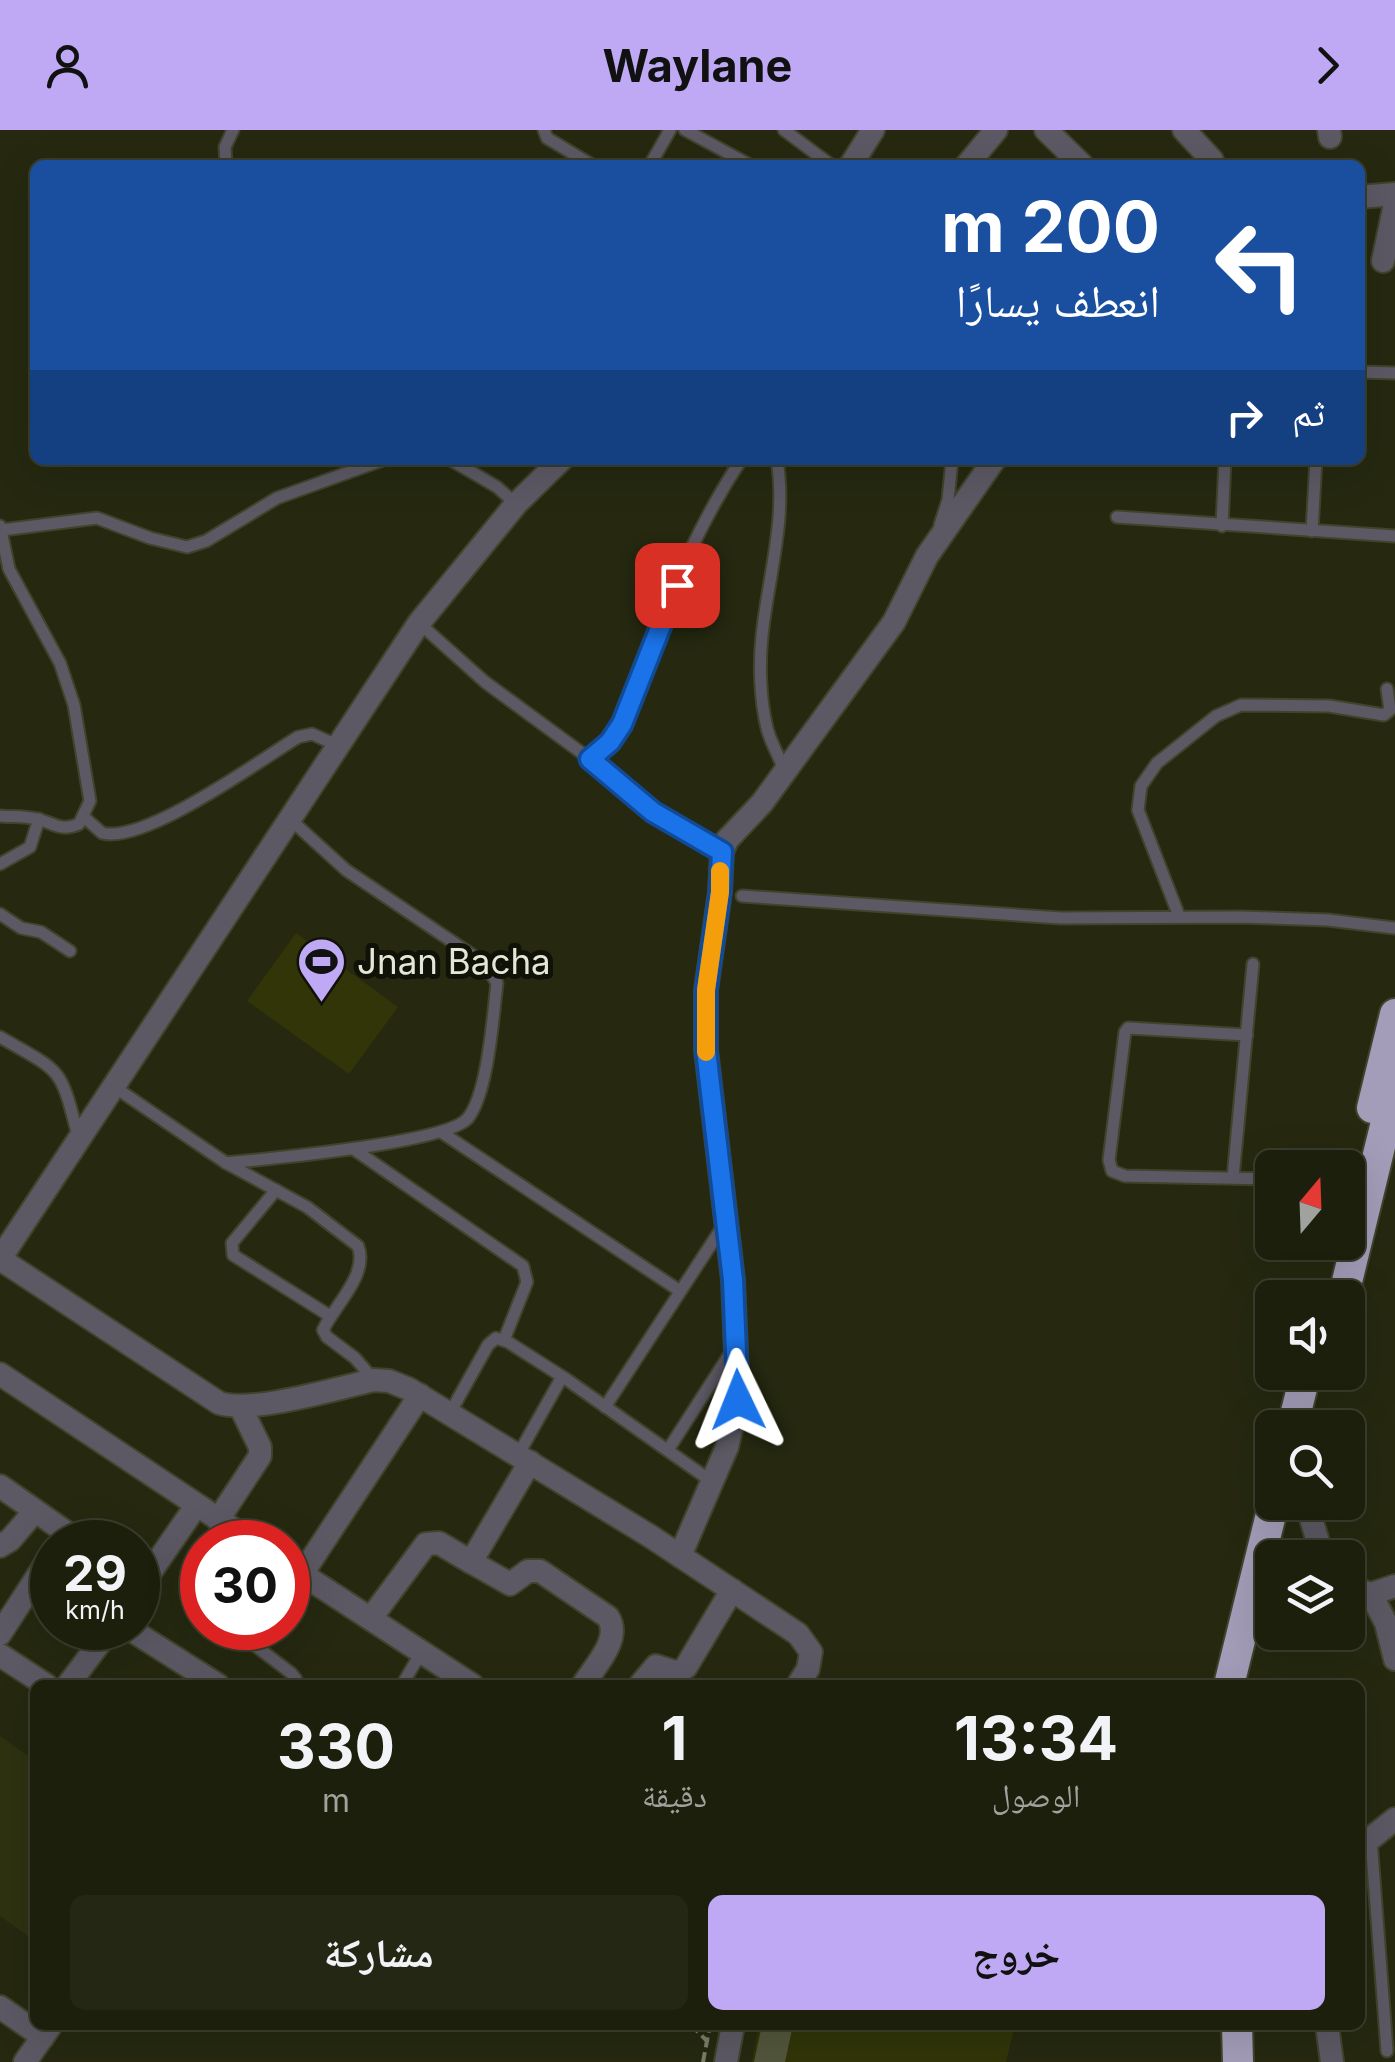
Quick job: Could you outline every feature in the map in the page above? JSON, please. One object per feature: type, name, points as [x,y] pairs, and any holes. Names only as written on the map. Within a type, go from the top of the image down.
[{"type":"highway","points":[[1360,1150],[1395,1014]]},
{"type":"highway","points":[[1346,1280],[1395,1085]]},
{"type":"highway","points":[[1230,1680],[1270,1520]]},
{"type":"highway","points":[[1249,1680],[1256,1650]]},
{"type":"highway","points":[[1218,2030],[1218,2062]]},
{"type":"highway","points":[[1237,2030],[1238,2062]]},
{"type":"street","points":[[853,160],[873,130]]},
{"type":"street","points":[[971,160],[996,130]]},
{"type":"street","points":[[1046,130],[1071,152]]},
{"type":"street","points":[[1184,130],[1212,160]]},
{"type":"street","points":[[1365,197],[1395,194]]},
{"type":"street","points":[[1379,261],[1395,204]]},
{"type":"street","points":[[556,465],[516,504],[419,623],[0,1259],[206,1396],[229,1406],[374,1380],[388,1381],[420,1396],[680,1556],[807,1642],[811,1660],[801,1680]]},
{"type":"street","points":[[680,1556],[734,1426],[738,1400],[727,1218],[706,1050],[706,990],[722,852],[727,840],[762,803],[894,622],[927,556],[991,465]]},
{"type":"street","points":[[0,1374],[218,1520],[260,1456],[260,1446],[240,1406]]},
{"type":"street","points":[[310,1548],[420,1396]]},
{"type":"street","points":[[472,1562],[524,1459]]},
{"type":"street","points":[[0,1486],[47,1520]]},
{"type":"street","points":[[160,1557],[196,1506]]},
{"type":"street","points":[[0,1546],[36,1511]]},
{"type":"street","points":[[371,1618],[426,1544],[438,1543],[506,1584],[528,1570],[540,1572],[608,1617],[613,1626],[612,1636],[595,1680]]},
{"type":"street","points":[[310,1579],[465,1680]]},
{"type":"street","points":[[1365,1592],[1395,1586]]},
{"type":"street","points":[[0,1634],[30,1588]]},
{"type":"street","points":[[644,1680],[656,1666],[678,1673],[686,1667],[732,1590]]},
{"type":"street","points":[[1371,1594],[1386,1624],[1395,1658]]},
{"type":"street","points":[[160,1648],[210,1680]]},
{"type":"street","points":[[72,1680],[94,1650]]},
{"type":"street","points":[[0,1655],[38,1680]]},
{"type":"street","points":[[1365,1843],[1395,1819]]},
{"type":"street","points":[[0,2007],[30,2022]]},
{"type":"street","points":[[1328,2030],[1332,2062]]},
{"type":"street","points":[[26,2062],[47,2031]]},
{"type":"street","points":[[720,2031],[726,2062]]},
{"type":"lane","points":[[226,160],[226,146],[233,130]]},
{"type":"lane","points":[[544,130],[546,138],[583,160]]},
{"type":"lane","points":[[653,160],[670,130]]},
{"type":"lane","points":[[686,130],[740,160]]},
{"type":"lane","points":[[784,130],[824,160]]},
{"type":"lane","points":[[1365,372],[1395,373]]},
{"type":"lane","points":[[0,816],[38,819],[62,829],[79,824],[90,801],[74,705],[60,663],[9,569],[1,528],[96,518],[187,547],[206,542],[276,498],[369,465]]},
{"type":"lane","points":[[460,465],[497,487],[516,504]]},
{"type":"lane","points":[[590,759],[610,742],[622,724],[650,646],[706,515],[739,465]]},
{"type":"lane","points":[[778,465],[782,490],[762,638],[762,672],[767,729],[784,770]]},
{"type":"lane","points":[[927,556],[948,500],[952,465]]},
{"type":"lane","points":[[1222,526],[1225,465]]},
{"type":"lane","points":[[1312,531],[1316,465]]},
{"type":"lane","points":[[1118,517],[1395,536]]},
{"type":"lane","points":[[419,623],[485,682],[590,759],[653,812],[722,852]]},
{"type":"lane","points":[[1179,916],[1138,810],[1141,786],[1157,762],[1232,708],[1329,706],[1384,715],[1390,710],[1387,689]]},
{"type":"lane","points":[[84,817],[102,833],[127,832],[164,818],[298,736],[312,734],[340,747]]},
{"type":"lane","points":[[0,864],[30,847],[38,819]]},
{"type":"lane","points":[[226,1163],[355,1150],[441,1132],[462,1125],[476,1106],[497,983],[484,964],[346,870],[291,820]]},
{"type":"lane","points":[[742,896],[1061,918],[1328,920],[1395,928]]},
{"type":"lane","points":[[0,914],[20,928],[41,932],[70,951]]},
{"type":"lane","points":[[1233,1178],[1254,964]]},
{"type":"lane","points":[[1246,1035],[1128,1028],[1109,1160],[1112,1171],[1125,1176],[1255,1179]]},
{"type":"lane","points":[[0,1037],[52,1067],[64,1080],[79,1137]]},
{"type":"lane","points":[[113,1086],[226,1163],[308,1208],[361,1252],[353,1280],[324,1326],[324,1334],[362,1364],[374,1380]]},
{"type":"lane","points":[[441,1132],[680,1291]]},
{"type":"lane","points":[[355,1150],[522,1266],[528,1282],[504,1340]]},
{"type":"lane","points":[[276,1190],[232,1243],[233,1255],[330,1316]]},
{"type":"lane","points":[[605,1407],[727,1218]]},
{"type":"lane","points":[[450,1413],[488,1345],[493,1339],[504,1340],[711,1481]]},
{"type":"lane","points":[[668,1450],[736,1345]]},
{"type":"lane","points":[[524,1459],[562,1377]]},
{"type":"lane","points":[[261,1650],[295,1680]]},
{"type":"lane","points":[[405,1680],[422,1651]]},
{"type":"lane","points":[[1365,1843],[1387,2051]]},
{"type":"path","points":[[703,2062],[720,2031]]},
{"type":"shaded area","name":"Jnan Bacha","points":[[296,933],[398,1007],[349,1074],[247,1001]]},
{"type":"shaded area","points":[[0,1736],[30,1757],[30,1933],[28,1936],[0,1916]]},
{"type":"shaded area","points":[[758,2030],[1014,2030],[1006,2062],[752,2062]]},
{"type":"building","points":[[761,2030],[792,2030],[785,2062],[754,2062]]},
{"type":"slow traffic","points":[[706,1052],[706,990],[720,871]]},
{"type":"place","name":"Jnan Bacha","points":[[322,1004]]},
{"type":"route","points":[[677,585],[622,724],[610,742],[590,759],[653,812],[722,852],[706,990],[706,1050],[733,1280],[738,1400]]}]
